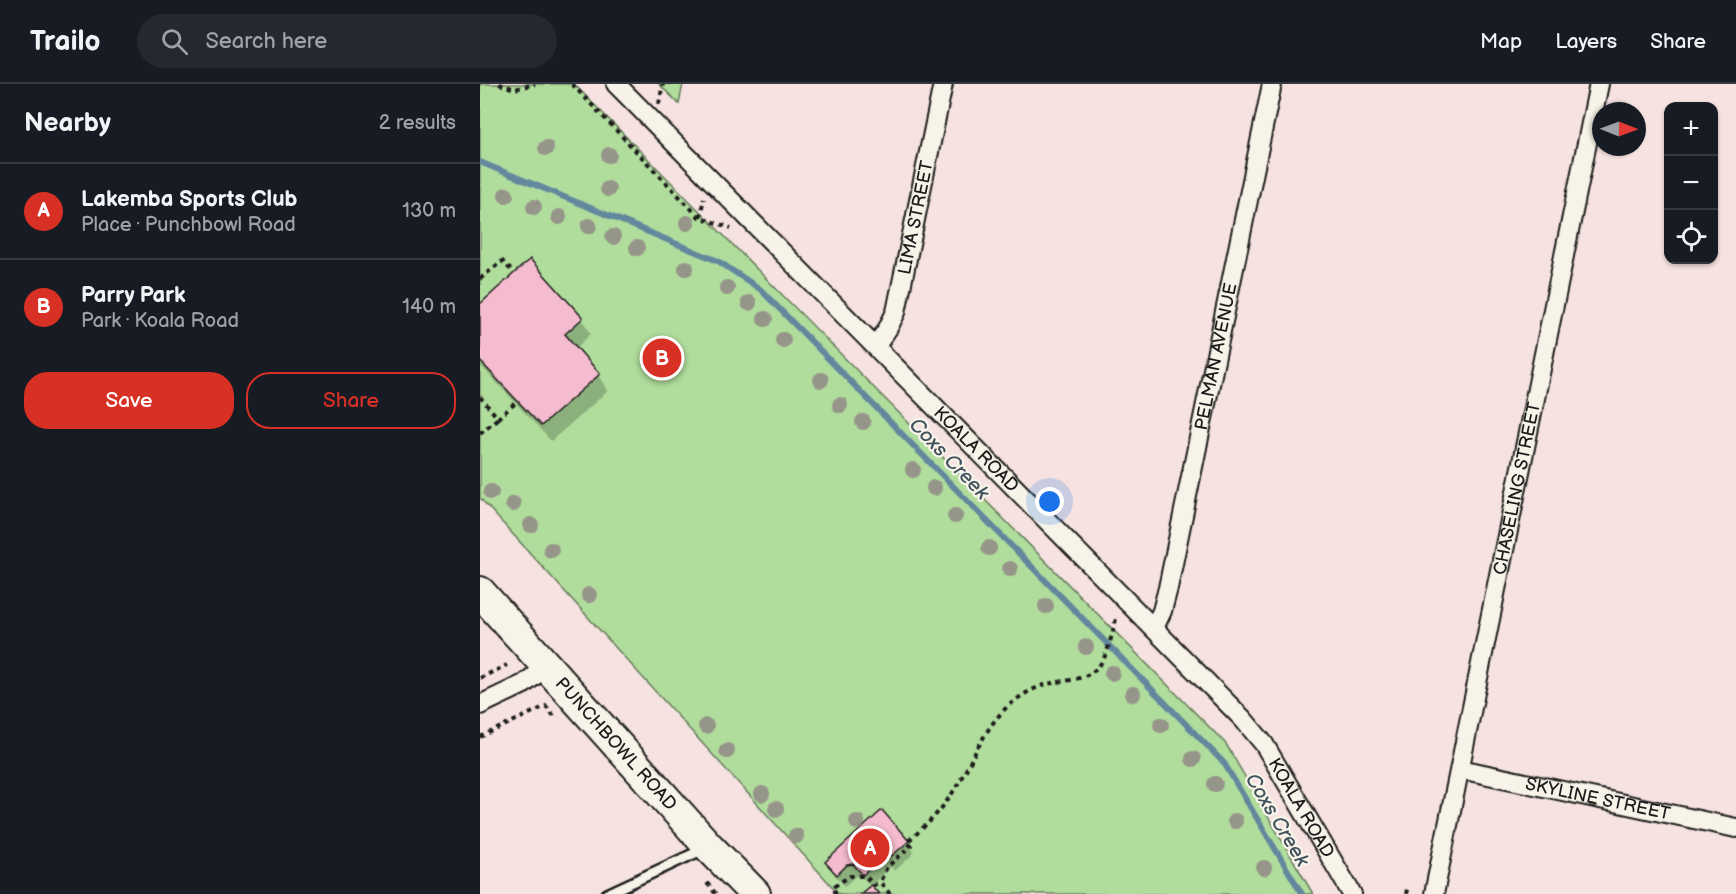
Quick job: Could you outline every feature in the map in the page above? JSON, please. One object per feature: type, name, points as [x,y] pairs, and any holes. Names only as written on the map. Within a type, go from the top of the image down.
[{"type":"main road","name":"PUNCHBOWL ROAD","points":[[480,592],[547,666],[697,852],[755,894]]},
{"type":"street","name":"KOALA ROAD","points":[[616,84],[1243,718],[1264,744],[1352,894]]},
{"type":"street","name":"LIMA STREET","points":[[876,346],[896,312],[943,84]]},
{"type":"street","name":"PELMAN AVENUE","points":[[1154,628],[1162,611],[1168,588],[1272,84]]},
{"type":"street","name":"CHASELING STREET","points":[[1434,894],[1599,84]]},
{"type":"street","points":[[480,705],[524,684],[547,666]]},
{"type":"street","name":"SKYLINE STREET","points":[[1460,770],[1736,828]]},
{"type":"lane","points":[[607,894],[697,852]]},
{"type":"path","points":[[502,85],[515,89],[536,84]]},
{"type":"path","points":[[572,84],[699,217]]},
{"type":"path","points":[[658,107],[663,84]]},
{"type":"path","points":[[480,279],[502,261],[514,273]]},
{"type":"path","points":[[480,397],[498,417]]},
{"type":"path","points":[[480,433],[518,402]]},
{"type":"path","points":[[836,894],[833,887],[850,876],[865,876],[874,885],[880,882],[887,867],[911,846],[908,842],[929,823],[945,803],[983,737],[1009,705],[1035,689],[1090,674],[1099,666],[1113,629]]},
{"type":"path","points":[[480,678],[507,665]]},
{"type":"path","points":[[480,737],[546,706],[561,723]]},
{"type":"path","points":[[697,852],[716,894]]},
{"type":"path","points":[[880,882],[890,894]]},
{"type":"green space","points":[[480,84],[574,84],[1226,744],[1313,894],[839,894],[480,498]]},
{"type":"green space","points":[[659,84],[683,84],[679,104]]},
{"type":"building","points":[[530,259],[583,318],[565,334],[600,374],[541,426],[480,361],[480,304]]},
{"type":"building","points":[[882,810],[909,841],[887,860],[883,856],[863,875],[853,864],[847,865],[837,875],[825,862]]},
{"type":"building","points":[[871,885],[879,894],[860,894]]},
{"type":"waterway","name":"Coxs Creek","points":[[480,162],[718,261],[760,289],[1224,763],[1302,894]]},
{"type":"place","name":"Parry Park","points":[[662,358]]},
{"type":"place","name":"Lakemba Sports Club","points":[[870,848]]}]
